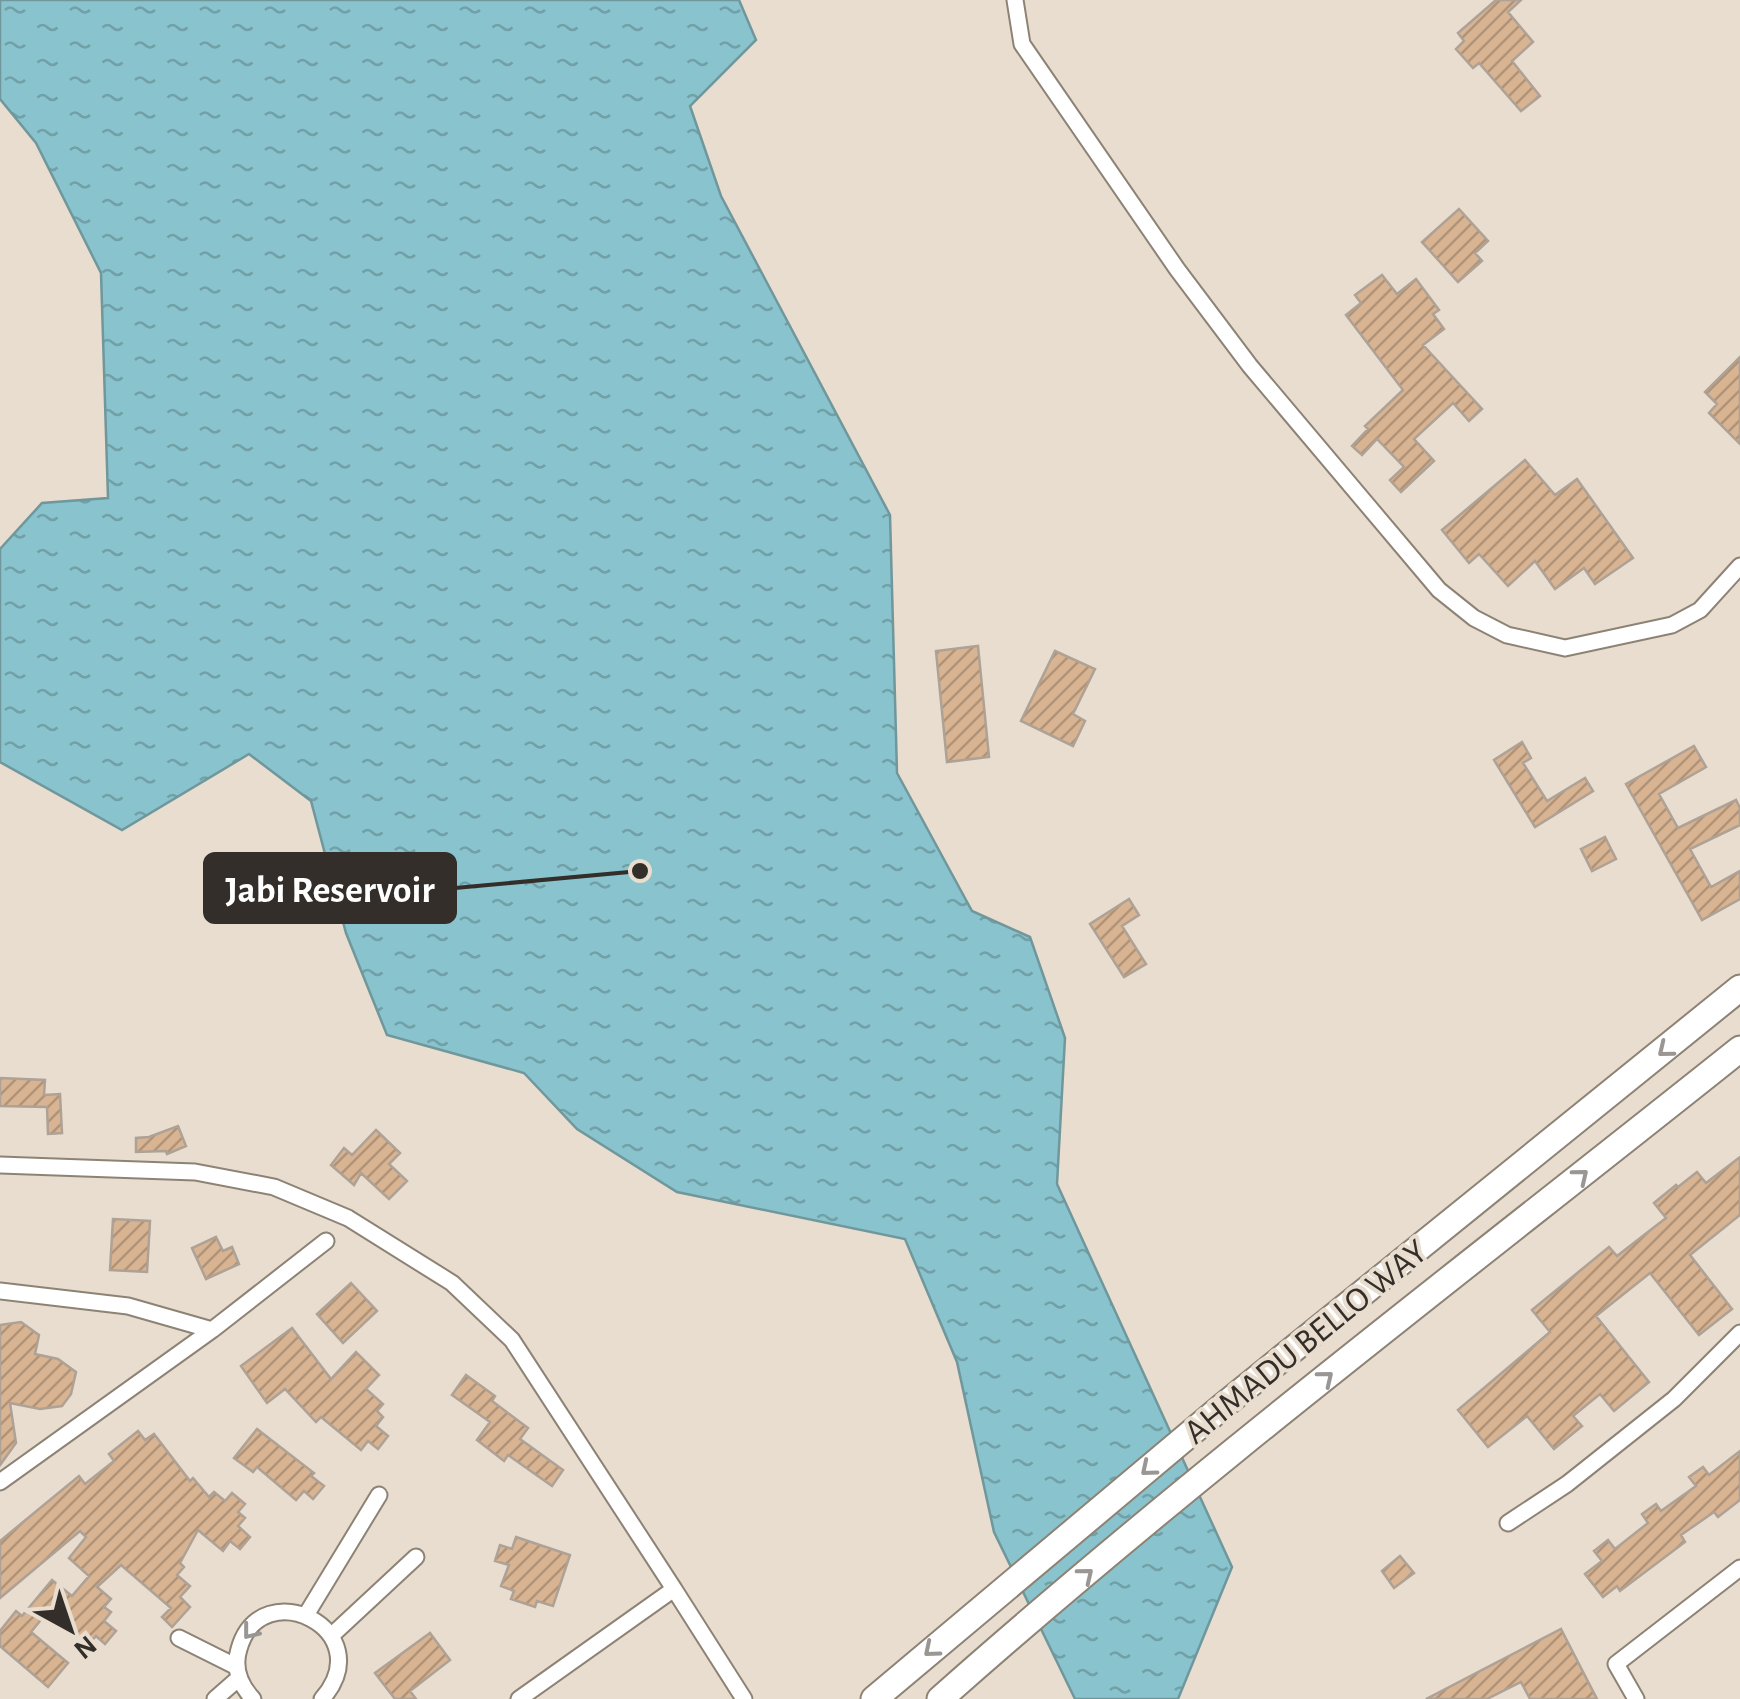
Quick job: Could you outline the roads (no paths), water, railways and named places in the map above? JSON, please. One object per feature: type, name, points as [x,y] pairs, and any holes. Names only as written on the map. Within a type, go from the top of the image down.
[{"type":"main road","name":"AHMADU BELLO WAY","points":[[874,1699],[1223,1406],[1740,988]]},
{"type":"main road","name":"AHMADU BELLO WAY","points":[[940,1699],[1250,1439],[1740,1049]]},
{"type":"street","points":[[1015,0],[1022,44],[1177,270],[1250,366],[1438,590],[1474,618],[1506,635],[1565,648],[1672,626],[1700,610],[1740,566]]},
{"type":"street","points":[[0,1165],[195,1172],[274,1187],[348,1218],[452,1283],[512,1340],[744,1699]]},
{"type":"street","points":[[0,1482],[212,1330],[326,1241]]},
{"type":"street","points":[[0,1291],[128,1306],[212,1330]]},
{"type":"street","points":[[1508,1523],[1567,1484],[1674,1398],[1740,1333]]},
{"type":"street","points":[[306,1614],[379,1495]]},
{"type":"street","points":[[331,1636],[416,1558]]},
{"type":"street","points":[[1636,1699],[1616,1664],[1740,1568]]},
{"type":"street","points":[[519,1699],[674,1589]]},
{"type":"street","points":[[215,1699],[238,1672],[240,1644],[252,1625],[272,1614],[306,1614],[331,1636],[338,1658],[329,1696]]},
{"type":"street","points":[[178,1638],[238,1672],[253,1699]]},
{"type":"water","points":[[0,0],[739,0],[756,40],[690,106],[721,196],[890,515],[897,773],[972,911],[1030,937],[1065,1038],[1057,1184],[1232,1567],[1178,1699],[1075,1699],[994,1532],[957,1362],[905,1239],[677,1192],[577,1129],[524,1073],[387,1035],[346,933],[311,801],[249,754],[122,830],[0,762],[0,549],[42,503],[108,498],[101,273],[36,143],[0,99]]},
{"type":"place","name":"Jabi Reservoir","points":[[640,871]]}]
